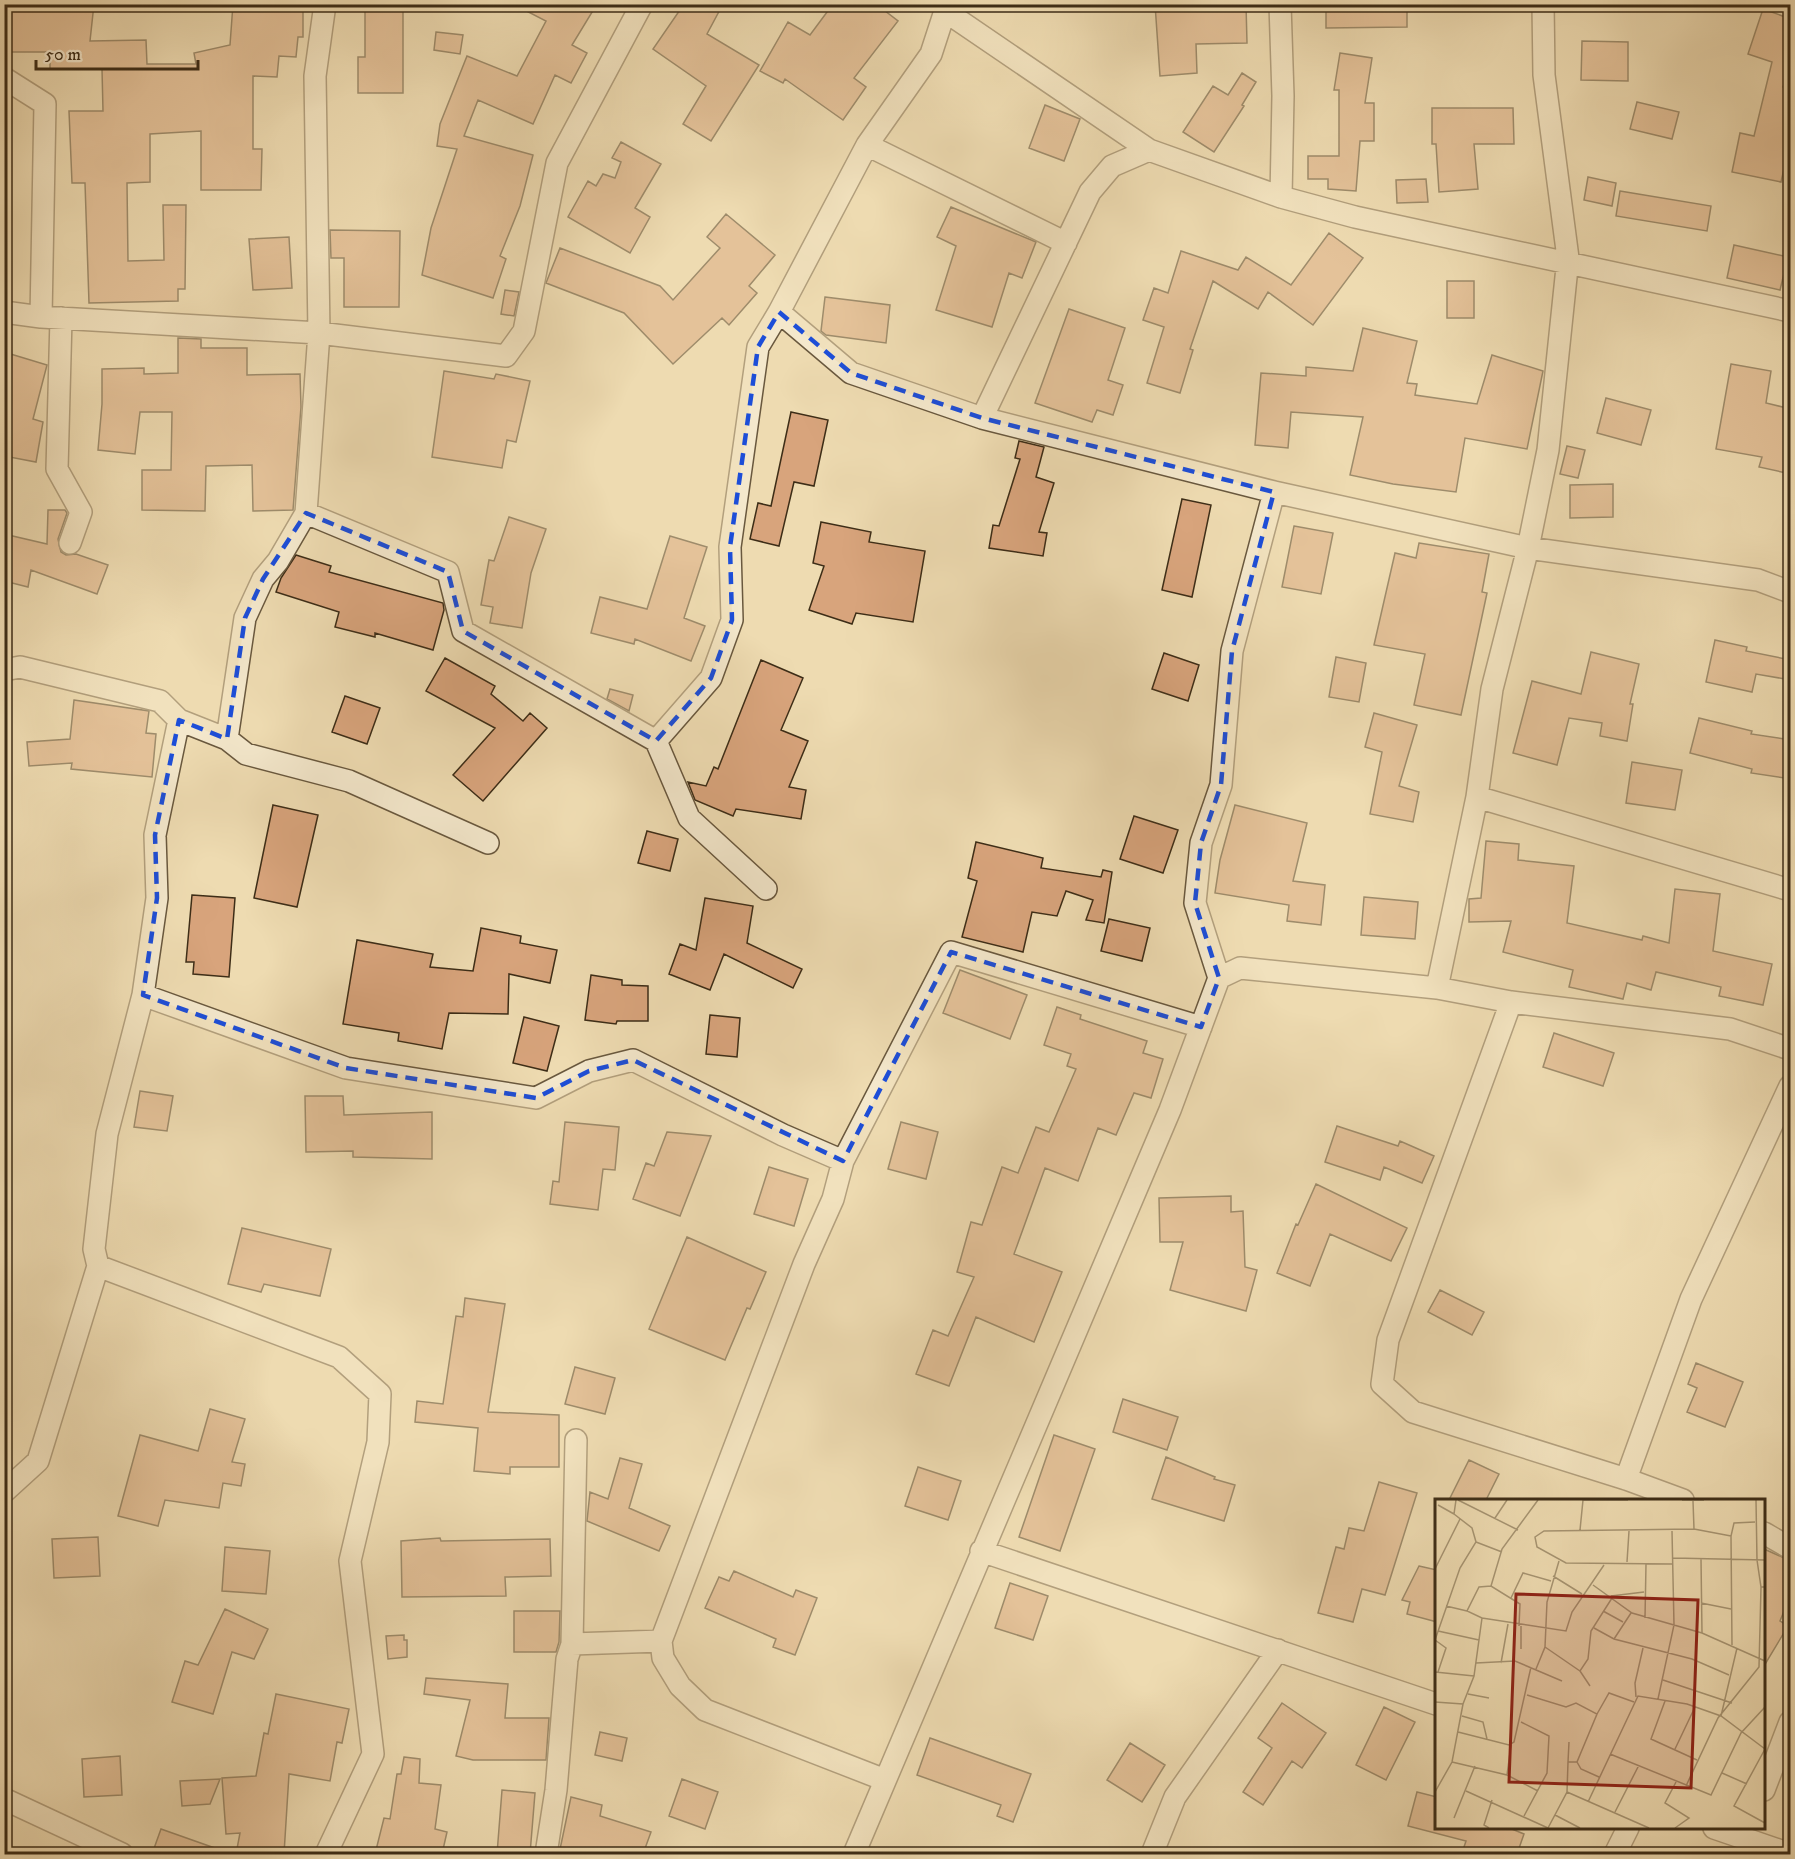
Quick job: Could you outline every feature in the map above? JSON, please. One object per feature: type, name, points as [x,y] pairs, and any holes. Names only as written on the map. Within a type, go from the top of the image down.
[{"type":"street","points":[[226,739],[245,618],[263,579],[278,561],[306,513],[319,333],[315,76],[325,4]]},
{"type":"street","points":[[4,312],[51,317],[319,333],[506,356],[524,331],[557,163],[642,4]]},
{"type":"street","points":[[1280,4],[1283,96],[1281,197]]},
{"type":"street","points":[[1437,988],[1477,797],[1492,689],[1528,548],[1548,450],[1567,263],[1544,75],[1543,4]]},
{"type":"street","points":[[656,741],[711,678],[732,620],[730,547],[758,347],[779,312],[867,145],[931,54],[944,8],[1149,150],[1281,197],[1354,217],[1791,311]]},
{"type":"street","points":[[4,78],[45,104],[57,469],[81,512],[70,543]]},
{"type":"street","points":[[867,145],[1066,243]]},
{"type":"street","points":[[982,418],[1090,192],[1112,166],[1149,150]]},
{"type":"street","points":[[779,312],[852,373],[982,418],[1274,492],[1528,548],[1758,580],[1791,592]]},
{"type":"street","points":[[854,1854],[1165,1121],[1219,978],[1195,903],[1200,853],[1221,784],[1232,651],[1274,492]]},
{"type":"street","points":[[306,513],[448,572],[463,631],[656,741],[689,818],[766,889]]},
{"type":"street","points":[[4,670],[20,667],[159,701],[179,720],[226,739],[246,754],[349,781],[488,843]]},
{"type":"street","points":[[5,1497],[38,1461],[98,1266],[94,1249],[107,1134],[143,995],[157,898],[155,836],[179,720]]},
{"type":"street","points":[[1477,797],[1791,890]]},
{"type":"street","points":[[885,1780],[705,1710],[680,1686],[663,1658],[661,1641],[804,1264],[833,1199],[843,1161],[951,952],[1201,1028]]},
{"type":"street","points":[[1219,978],[1240,968],[1437,988],[1511,1002],[1730,1029],[1791,1049]]},
{"type":"street","points":[[143,995],[346,1068],[536,1098],[589,1071],[633,1060],[783,1135],[843,1161]]},
{"type":"street","points":[[1511,1002],[1388,1340],[1382,1384],[1413,1412],[1626,1479],[1680,1499]]},
{"type":"street","points":[[1626,1479],[1691,1299],[1791,1086]]},
{"type":"street","points":[[98,1266],[339,1357],[380,1394],[378,1442],[350,1561],[373,1754],[326,1854]]},
{"type":"street","points":[[546,1854],[556,1790],[567,1659],[572,1644],[576,1440]]},
{"type":"street","points":[[1765,1534],[1791,1548]]},
{"type":"street","points":[[981,1551],[1435,1703]]},
{"type":"street","points":[[572,1644],[661,1641]]},
{"type":"street","points":[[1152,1854],[1175,1797],[1278,1650]]},
{"type":"street","points":[[1765,1787],[1791,1722]]},
{"type":"street","points":[[4,1799],[122,1854]]},
{"type":"street","points":[[1615,1854],[1627,1829]]},
{"type":"street","points":[[1725,1829],[1746,1833],[1791,1854]]},
{"type":"highlighted area","points":[[779,312],[851,373],[982,418],[1274,492],[1232,651],[1221,785],[1201,843],[1195,903],[1219,978],[1201,1027],[951,952],[843,1161],[633,1060],[589,1071],[536,1098],[346,1068],[143,995],[157,898],[155,835],[179,720],[227,739],[245,618],[263,579],[306,513],[448,572],[463,631],[656,741],[711,678],[732,620],[730,547],[758,347]]},
{"type":"building","points":[[7,4],[94,4],[90,41],[146,40],[147,64],[196,64],[194,53],[230,45],[233,4],[303,4],[303,37],[298,37],[296,57],[279,56],[277,77],[253,76],[253,149],[262,149],[261,190],[201,190],[201,131],[150,134],[150,182],[127,183],[128,261],[164,260],[163,205],[186,205],[185,289],[178,289],[178,301],[89,303],[85,183],[72,183],[69,111],[103,111],[102,69],[50,69],[50,52],[4,52],[4,13],[7,14]]},
{"type":"building","points":[[365,4],[403,4],[403,93],[358,93],[358,57],[365,57]]},
{"type":"building","points":[[513,4],[597,4],[572,45],[587,53],[571,83],[555,75],[533,124],[478,100],[464,136],[533,155],[520,206],[500,256],[506,259],[493,298],[422,275],[431,228],[457,149],[437,146],[440,124],[467,56],[517,76],[546,21]]},
{"type":"building","points":[[684,4],[723,4],[707,34],[759,65],[711,141],[683,124],[706,86],[653,49]]},
{"type":"building","points":[[833,4],[876,4],[898,21],[854,78],[866,87],[843,120],[785,79],[783,83],[760,71],[788,22],[810,35]]},
{"type":"building","points":[[1155,4],[1246,4],[1247,43],[1196,44],[1197,73],[1160,76]]},
{"type":"building","points":[[1326,4],[1407,4],[1407,27],[1326,28]]},
{"type":"building","points":[[1763,9],[1791,19],[1791,65],[1783,87],[1791,89],[1791,138],[1781,182],[1732,172],[1740,133],[1754,136],[1772,62],[1748,54]]},
{"type":"building","points":[[436,32],[463,35],[460,54],[434,50]]},
{"type":"building","points":[[1582,41],[1628,42],[1628,81],[1581,80]]},
{"type":"building","points":[[1340,53],[1372,58],[1365,103],[1374,103],[1374,141],[1360,141],[1356,191],[1328,189],[1328,179],[1308,179],[1308,156],[1339,156],[1339,90],[1334,90]]},
{"type":"building","points":[[1242,73],[1256,82],[1242,105],[1244,106],[1214,152],[1183,132],[1213,86],[1228,95]]},
{"type":"building","points":[[1637,102],[1679,112],[1672,139],[1630,129]]},
{"type":"building","points":[[1045,105],[1080,119],[1064,161],[1029,148]]},
{"type":"building","points":[[1432,108],[1513,108],[1514,144],[1474,144],[1478,189],[1439,192],[1436,144],[1432,144]]},
{"type":"building","points":[[621,142],[661,164],[635,208],[650,217],[630,253],[568,217],[588,181],[596,186],[603,174],[615,178],[621,162],[612,158]]},
{"type":"building","points":[[1588,177],[1616,183],[1612,206],[1584,200]]},
{"type":"building","points":[[1426,179],[1428,202],[1397,203],[1396,180]]},
{"type":"building","points":[[1620,191],[1711,206],[1707,231],[1616,216]]},
{"type":"building","points":[[951,207],[1036,242],[1022,278],[1009,273],[992,327],[936,310],[956,246],[937,237]]},
{"type":"building","points":[[726,214],[775,255],[749,286],[757,293],[729,325],[722,318],[673,364],[624,313],[546,283],[560,248],[660,286],[673,300],[720,248],[707,237]]},
{"type":"building","points":[[330,230],[400,231],[399,307],[344,307],[344,258],[331,258]]},
{"type":"building","points":[[1329,233],[1363,258],[1313,325],[1268,292],[1258,309],[1213,281],[1190,349],[1193,350],[1180,393],[1147,383],[1164,327],[1143,320],[1154,288],[1168,293],[1181,251],[1238,270],[1246,257],[1291,285]]},
{"type":"building","points":[[289,237],[292,288],[253,290],[249,239]]},
{"type":"building","points":[[1734,245],[1788,257],[1780,290],[1727,278]]},
{"type":"building","points":[[1447,281],[1474,281],[1474,318],[1447,318]]},
{"type":"building","points":[[505,290],[519,292],[514,316],[501,314]]},
{"type":"building","points":[[825,297],[890,305],[886,343],[826,335],[821,331]]},
{"type":"building","points":[[1069,309],[1125,328],[1108,380],[1123,385],[1113,415],[1097,410],[1092,422],[1035,403]]},
{"type":"building","points":[[1363,328],[1417,341],[1407,383],[1417,384],[1415,395],[1477,404],[1492,355],[1543,371],[1527,449],[1465,438],[1456,492],[1393,484],[1350,475],[1363,417],[1291,412],[1288,448],[1255,445],[1261,373],[1306,376],[1306,367],[1353,371]]},
{"type":"building","points":[[178,338],[201,339],[201,348],[247,348],[247,375],[300,374],[301,407],[293,510],[253,511],[252,465],[206,466],[205,511],[142,510],[142,470],[171,470],[172,412],[140,412],[135,454],[98,450],[102,369],[144,368],[144,374],[178,373]]},
{"type":"building","points":[[4,352],[47,365],[33,419],[43,422],[36,462],[4,456]]},
{"type":"building","points":[[1731,364],[1771,371],[1766,403],[1791,409],[1791,474],[1759,467],[1762,457],[1716,449]]},
{"type":"building","points":[[444,371],[494,379],[496,374],[530,381],[516,442],[507,440],[502,468],[432,457]]},
{"type":"building","points":[[1606,398],[1651,410],[1641,445],[1597,433]]},
{"type":"building","points":[[791,412],[828,420],[814,486],[794,482],[779,546],[750,539],[758,503],[771,506]]},
{"type":"building","points":[[1019,441],[1044,447],[1036,477],[1054,483],[1039,532],[1047,533],[1043,556],[989,548],[993,525],[999,526],[1020,459],[1015,458]]},
{"type":"building","points":[[1567,446],[1585,450],[1578,478],[1560,474]]},
{"type":"building","points":[[1613,484],[1613,517],[1570,518],[1570,485]]},
{"type":"building","points":[[1182,499],[1211,505],[1192,597],[1162,590]]},
{"type":"building","points":[[48,510],[65,510],[67,513],[58,539],[61,552],[66,555],[76,554],[108,565],[97,594],[31,570],[28,587],[4,581],[4,534],[47,544]]},
{"type":"building","points":[[509,517],[546,529],[531,573],[522,628],[490,623],[493,607],[481,605],[489,560],[494,561]]},
{"type":"building","points":[[821,522],[871,532],[869,542],[925,551],[913,622],[856,613],[852,624],[809,610],[824,566],[813,563]]},
{"type":"building","points":[[1294,526],[1333,533],[1321,594],[1282,587]]},
{"type":"building","points":[[670,536],[707,547],[684,618],[705,626],[691,661],[635,639],[634,644],[591,633],[600,597],[647,609]]},
{"type":"building","points":[[1419,543],[1489,554],[1482,592],[1487,593],[1461,715],[1414,705],[1425,654],[1374,645],[1395,553],[1416,558]]},
{"type":"building","points":[[296,555],[331,566],[329,572],[443,603],[444,610],[433,650],[375,633],[375,637],[335,627],[339,612],[276,592],[281,578]]},
{"type":"building","points":[[1715,640],[1747,647],[1746,651],[1791,660],[1791,680],[1756,674],[1752,692],[1706,682]]},
{"type":"building","points":[[1591,652],[1639,664],[1630,704],[1633,704],[1627,741],[1600,736],[1602,723],[1569,718],[1557,765],[1513,753],[1532,681],[1581,694]]},
{"type":"building","points":[[1164,653],[1199,665],[1188,701],[1152,689]]},
{"type":"building","points":[[1336,657],[1366,663],[1359,702],[1329,697]]},
{"type":"building","points":[[445,658],[495,686],[491,694],[523,721],[530,713],[547,728],[483,801],[453,775],[495,728],[426,691]]},
{"type":"building","points":[[761,660],[803,678],[781,730],[808,741],[789,787],[806,790],[801,819],[736,809],[733,816],[695,800],[688,782],[706,786],[714,767],[718,769]]},
{"type":"building","points":[[610,689],[633,695],[629,711],[607,699]]},
{"type":"building","points":[[345,696],[380,708],[367,744],[332,732]]},
{"type":"building","points":[[74,700],[149,711],[146,733],[156,734],[152,777],[71,769],[72,763],[29,766],[27,742],[70,739]]},
{"type":"building","points":[[1374,713],[1417,725],[1399,786],[1419,792],[1413,822],[1370,814],[1382,752],[1365,747]]},
{"type":"building","points":[[1699,718],[1752,731],[1751,734],[1791,740],[1791,779],[1751,773],[1752,769],[1690,753]]},
{"type":"building","points":[[1632,762],[1682,770],[1675,810],[1626,803]]},
{"type":"building","points":[[273,805],[318,815],[297,907],[254,898]]},
{"type":"building","points":[[1235,805],[1307,823],[1293,881],[1325,885],[1321,925],[1287,921],[1289,905],[1215,893],[1220,860]]},
{"type":"building","points":[[1134,816],[1178,830],[1163,873],[1120,859]]},
{"type":"building","points":[[647,831],[678,839],[670,871],[638,863]]},
{"type":"building","points":[[1486,841],[1519,844],[1518,860],[1574,866],[1567,923],[1642,940],[1643,936],[1669,943],[1675,889],[1720,894],[1713,951],[1772,964],[1763,1005],[1719,996],[1721,987],[1656,972],[1651,990],[1627,983],[1623,999],[1569,987],[1573,970],[1503,952],[1511,921],[1469,922],[1469,899],[1481,898]]},
{"type":"building","points":[[976,842],[1043,858],[1041,868],[1101,877],[1103,870],[1112,872],[1104,923],[1086,920],[1093,900],[1066,891],[1057,916],[1032,912],[1023,952],[962,937],[977,881],[968,878]]},
{"type":"building","points":[[192,895],[235,898],[229,977],[193,974],[194,962],[186,962]]},
{"type":"building","points":[[1364,897],[1418,902],[1415,939],[1361,935]]},
{"type":"building","points":[[705,898],[753,906],[747,943],[802,969],[793,988],[724,954],[710,990],[669,974],[680,944],[696,950]]},
{"type":"building","points":[[1109,919],[1150,928],[1142,961],[1101,951]]},
{"type":"building","points":[[481,928],[521,936],[520,943],[557,950],[550,983],[509,974],[508,1014],[449,1013],[442,1049],[398,1041],[399,1033],[343,1024],[357,940],[433,954],[430,967],[473,971]]},
{"type":"building","points":[[960,970],[1027,995],[1010,1039],[943,1013]]},
{"type":"building","points":[[591,975],[622,980],[622,985],[648,986],[648,1021],[617,1021],[616,1024],[585,1020]]},
{"type":"building","points":[[1057,1007],[1081,1015],[1080,1019],[1147,1041],[1143,1053],[1163,1059],[1151,1098],[1134,1093],[1116,1135],[1098,1128],[1078,1181],[1045,1168],[1014,1254],[1062,1272],[1034,1342],[976,1317],[949,1386],[916,1374],[933,1330],[948,1336],[974,1277],[957,1272],[971,1222],[982,1225],[1002,1167],[1018,1173],[1036,1127],[1049,1132],[1076,1069],[1067,1066],[1071,1054],[1044,1045]]},
{"type":"building","points":[[710,1015],[740,1018],[737,1057],[706,1054]]},
{"type":"building","points":[[524,1017],[559,1026],[547,1071],[513,1063]]},
{"type":"building","points":[[1554,1033],[1614,1053],[1603,1086],[1543,1067]]},
{"type":"building","points":[[140,1091],[173,1096],[167,1131],[134,1127]]},
{"type":"building","points":[[305,1096],[343,1096],[344,1115],[432,1112],[432,1159],[353,1157],[353,1151],[306,1152]]},
{"type":"building","points":[[565,1122],[619,1127],[615,1170],[603,1169],[598,1210],[550,1204],[553,1181],[559,1182]]},
{"type":"building","points":[[901,1122],[938,1132],[926,1179],[888,1169]]},
{"type":"building","points":[[1337,1126],[1398,1146],[1400,1141],[1434,1156],[1422,1183],[1384,1167],[1380,1180],[1325,1162]]},
{"type":"building","points":[[667,1132],[711,1136],[680,1216],[633,1199],[646,1163],[654,1166]]},
{"type":"building","points":[[769,1167],[808,1179],[794,1226],[754,1214]]},
{"type":"building","points":[[1316,1184],[1407,1228],[1391,1261],[1330,1234],[1310,1286],[1277,1273],[1296,1224],[1298,1225]]},
{"type":"building","points":[[1231,1196],[1231,1212],[1243,1211],[1245,1267],[1257,1270],[1246,1311],[1170,1290],[1183,1242],[1160,1242],[1159,1198]]},
{"type":"building","points":[[242,1228],[331,1249],[320,1296],[264,1284],[261,1292],[228,1284]]},
{"type":"building","points":[[687,1237],[766,1272],[750,1309],[747,1308],[725,1360],[649,1329]]},
{"type":"building","points":[[1440,1290],[1484,1312],[1472,1335],[1428,1312]]},
{"type":"building","points":[[465,1298],[505,1304],[488,1412],[559,1415],[559,1467],[510,1467],[510,1474],[474,1471],[478,1428],[415,1422],[417,1401],[443,1404],[456,1316],[463,1317]]},
{"type":"building","points":[[1696,1363],[1743,1382],[1725,1427],[1687,1412],[1697,1388],[1688,1384]]},
{"type":"building","points":[[575,1367],[615,1378],[605,1414],[565,1404]]},
{"type":"building","points":[[1123,1399],[1178,1417],[1167,1450],[1113,1432]]},
{"type":"building","points":[[210,1409],[245,1419],[232,1462],[245,1464],[241,1486],[223,1483],[219,1508],[165,1500],[158,1526],[118,1516],[140,1435],[198,1451]]},
{"type":"building","points":[[1054,1435],[1095,1449],[1060,1551],[1019,1537]]},
{"type":"building","points":[[1166,1457],[1215,1477],[1214,1479],[1235,1485],[1224,1521],[1152,1499]]},
{"type":"building","points":[[620,1458],[642,1464],[629,1508],[670,1526],[659,1551],[587,1521],[590,1492],[608,1499]]},
{"type":"building","points":[[1469,1460],[1499,1474],[1486,1499],[1450,1499]]},
{"type":"building","points":[[918,1467],[961,1481],[948,1520],[905,1506]]},
{"type":"building","points":[[1379,1482],[1417,1493],[1385,1595],[1362,1589],[1353,1622],[1318,1613],[1336,1547],[1344,1549],[1349,1528],[1364,1531]]},
{"type":"building","points":[[98,1537],[100,1576],[54,1578],[52,1539]]},
{"type":"building","points":[[440,1538],[441,1541],[550,1539],[551,1576],[505,1577],[506,1596],[402,1597],[401,1541]]},
{"type":"building","points":[[225,1547],[270,1551],[266,1594],[222,1591]]},
{"type":"building","points":[[1765,1549],[1791,1561],[1791,1594],[1780,1621],[1788,1626],[1765,1664]]},
{"type":"building","points":[[1419,1566],[1435,1570],[1435,1621],[1407,1614],[1410,1602],[1402,1600]]},
{"type":"building","points":[[734,1571],[793,1597],[796,1590],[817,1598],[795,1655],[773,1647],[776,1639],[705,1608],[719,1577],[729,1581]]},
{"type":"building","points":[[1010,1583],[1048,1596],[1033,1640],[995,1628]]},
{"type":"building","points":[[225,1609],[268,1629],[254,1659],[232,1652],[213,1714],[172,1702],[185,1661],[198,1665]]},
{"type":"building","points":[[514,1611],[560,1611],[559,1642],[556,1652],[514,1652]]},
{"type":"building","points":[[404,1635],[404,1640],[407,1640],[407,1657],[388,1659],[386,1636]]},
{"type":"building","points":[[426,1678],[508,1684],[505,1718],[549,1718],[546,1760],[473,1760],[456,1756],[470,1700],[424,1694]]},
{"type":"building","points":[[276,1694],[349,1709],[342,1743],[337,1742],[330,1781],[289,1774],[284,1854],[236,1854],[240,1833],[226,1834],[222,1778],[256,1776],[264,1733],[268,1734]]},
{"type":"building","points":[[1282,1703],[1326,1733],[1302,1768],[1292,1761],[1263,1805],[1243,1792],[1272,1748],[1258,1738]]},
{"type":"building","points":[[1384,1707],[1415,1722],[1386,1780],[1356,1765]]},
{"type":"building","points":[[600,1732],[627,1738],[622,1761],[595,1755]]},
{"type":"building","points":[[930,1738],[1031,1774],[1013,1822],[997,1816],[1001,1805],[917,1775]]},
{"type":"building","points":[[1130,1743],[1165,1765],[1142,1802],[1107,1780]]},
{"type":"building","points":[[120,1756],[122,1795],[84,1797],[82,1759]]},
{"type":"building","points":[[404,1757],[420,1759],[419,1783],[441,1785],[435,1829],[447,1832],[442,1854],[375,1854],[384,1818],[390,1819],[397,1774],[401,1774]]},
{"type":"building","points":[[220,1779],[210,1804],[182,1806],[180,1781]]},
{"type":"building","points":[[682,1779],[718,1792],[705,1829],[669,1816]]},
{"type":"building","points":[[502,1790],[535,1793],[530,1854],[497,1854]]},
{"type":"building","points":[[1417,1792],[1435,1796],[1435,1829],[1512,1829],[1524,1834],[1517,1854],[1475,1854],[1463,1850],[1466,1841],[1408,1826]]},
{"type":"building","points":[[571,1797],[602,1805],[600,1816],[651,1832],[643,1854],[559,1854]]},
{"type":"building","points":[[161,1829],[226,1852],[225,1854],[152,1854]]}]
